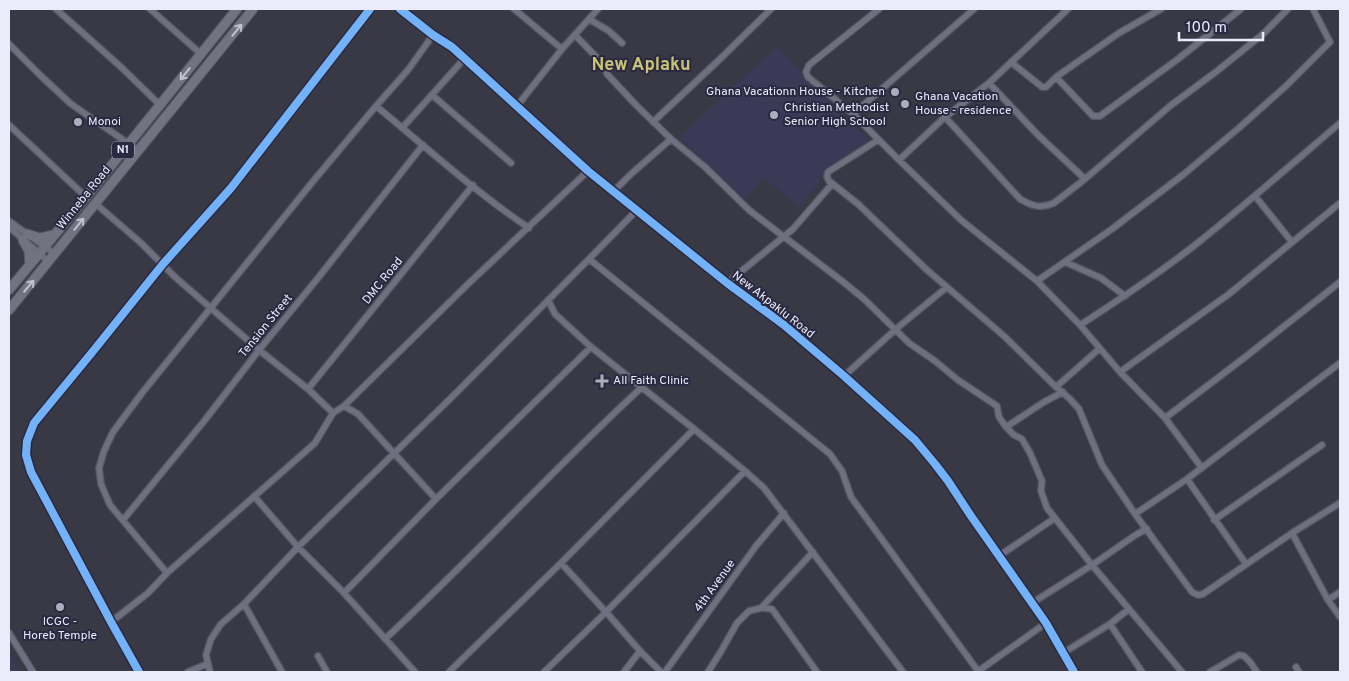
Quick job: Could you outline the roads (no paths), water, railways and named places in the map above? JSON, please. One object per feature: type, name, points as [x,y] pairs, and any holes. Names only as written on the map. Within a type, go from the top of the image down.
[{"type":"highway","name":"Winneba Road","points":[[9,290],[236,9]]},
{"type":"highway","name":"Winneba Road","points":[[9,310],[253,9]]},
{"type":"highway","points":[[30,265],[25,237],[40,238],[53,235]]},
{"type":"street","points":[[56,9],[160,105]]},
{"type":"street","points":[[150,9],[201,54]]},
{"type":"street","points":[[136,671],[31,472],[26,455],[27,441],[34,423],[163,264],[230,188],[370,9]]},
{"type":"street","name":"New Akpaklu Road","points":[[400,9],[452,48],[518,106],[588,172],[727,283],[773,316],[844,376],[915,440],[948,481],[1046,623],[1074,672]]},
{"type":"street","points":[[514,9],[562,50]]},
{"type":"street","points":[[518,106],[562,50],[598,9]]},
{"type":"street","points":[[653,122],[771,9]]},
{"type":"street","points":[[879,9],[809,65],[806,72],[807,75],[853,114],[961,220],[1036,281],[1165,418],[1202,468]]},
{"type":"street","points":[[853,114],[974,9]]},
{"type":"street","points":[[899,160],[945,117],[989,83],[1068,9]]},
{"type":"street","points":[[1011,62],[1042,87],[1046,87],[1056,77],[1119,33],[1161,9]]},
{"type":"street","points":[[1056,77],[1090,114],[1100,116],[1242,9]]},
{"type":"street","points":[[945,117],[1020,199],[1042,208],[1054,203],[1085,179],[1170,106],[1263,34],[1288,9]]},
{"type":"street","points":[[1036,281],[1112,230],[1184,174],[1286,86],[1330,42],[1313,9]]},
{"type":"street","points":[[589,19],[622,43]]},
{"type":"street","points":[[167,573],[110,505],[101,484],[99,468],[104,451],[113,432],[211,307],[376,106],[408,70],[434,35]]},
{"type":"street","points":[[575,35],[605,66],[607,74],[637,106],[671,139],[705,167],[749,210],[864,299],[909,343],[958,380],[997,406],[999,417],[1006,427],[1014,435],[1022,439],[1030,453],[1042,481],[1041,491],[1047,508],[1092,566],[1182,672]]},
{"type":"street","points":[[9,44],[40,76],[72,104],[138,150]]},
{"type":"street","points":[[403,128],[464,59]]},
{"type":"street","points":[[989,83],[1085,179]]},
{"type":"street","points":[[432,94],[511,163]]},
{"type":"street","points":[[376,106],[529,228]]},
{"type":"street","points":[[1080,326],[1194,246],[1340,123]]},
{"type":"street","points":[[9,126],[86,197]]},
{"type":"street","points":[[614,192],[631,174],[671,139]]},
{"type":"street","points":[[878,140],[828,172],[829,181],[858,204],[910,254],[1004,336],[1079,409],[1102,466],[1192,592],[1198,595],[1204,594],[1246,564],[1340,503]]},
{"type":"street","name":"Tension Street","points":[[122,520],[205,420],[423,145]]},
{"type":"street","points":[[111,622],[148,593],[167,573],[315,443],[333,413],[344,406],[468,284],[588,172]]},
{"type":"street","points":[[727,283],[793,229],[832,184]]},
{"type":"street","name":"DMC Road","points":[[308,389],[473,185]]},
{"type":"street","points":[[1255,196],[1292,242]]},
{"type":"street","points":[[1120,372],[1228,294],[1340,203]]},
{"type":"street","points":[[96,204],[141,243],[175,277],[259,350],[308,389],[333,413]]},
{"type":"street","points":[[210,672],[206,655],[211,639],[221,624],[244,604],[298,547],[394,454],[636,211]]},
{"type":"street","points":[[9,221],[41,250],[49,262]]},
{"type":"street","points":[[9,227],[25,237]]},
{"type":"street","points":[[41,250],[55,254]]},
{"type":"street","points":[[589,260],[830,454],[842,471],[851,497],[978,672],[1046,623]]},
{"type":"street","points":[[1065,262],[1101,278],[1125,296]]},
{"type":"street","points":[[1165,418],[1340,282]]},
{"type":"street","points":[[844,376],[896,329],[947,287]]},
{"type":"street","points":[[548,300],[555,314],[591,347],[745,470],[764,488],[903,672]]},
{"type":"street","points":[[344,593],[436,499],[591,347]]},
{"type":"street","points":[[1056,387],[1099,349]]},
{"type":"street","points":[[1135,514],[1202,468],[1340,363]]},
{"type":"street","points":[[385,639],[433,594],[573,452],[641,388]]},
{"type":"street","points":[[1006,427],[1063,392]]},
{"type":"street","points":[[344,406],[358,414],[436,499]]},
{"type":"street","points":[[449,672],[561,564],[694,430]]},
{"type":"street","points":[[1214,520],[1322,445]]},
{"type":"street","points":[[544,672],[606,612],[745,470]]},
{"type":"street","points":[[1187,479],[1246,564]]},
{"type":"street","points":[[254,496],[298,547],[344,593],[416,672]]},
{"type":"street","name":"4th Avenue","points":[[665,672],[756,546],[784,513]]},
{"type":"street","points":[[999,556],[1055,518]]},
{"type":"street","points":[[1032,603],[1147,529]]},
{"type":"street","points":[[1292,534],[1328,600],[1340,617]]},
{"type":"street","points":[[761,608],[813,552]]},
{"type":"street","points":[[561,564],[661,672]]},
{"type":"street","points":[[1328,600],[1340,592]]},
{"type":"street","points":[[244,604],[282,672]]},
{"type":"street","points":[[708,672],[737,623],[749,611],[761,608],[772,609],[817,672]]},
{"type":"street","points":[[1063,653],[1110,624],[1129,609]]},
{"type":"street","points":[[1110,624],[1142,672]]},
{"type":"street","points":[[10,637],[33,672]]},
{"type":"street","points":[[624,672],[640,651]]},
{"type":"street","points":[[1210,672],[1239,655],[1244,656],[1257,672]]},
{"type":"street","points":[[318,656],[327,672]]},
{"type":"street","points":[[188,672],[207,664]]},
{"type":"place","name":"Ghana Vacationn House - Kitchen","points":[[895,92]]},
{"type":"place","name":"Ghana Vacation House - residence","points":[[905,104]]},
{"type":"place","name":"Christian Methodist Senior High School","points":[[774,115]]},
{"type":"place","name":"Monoi","points":[[78,122]]},
{"type":"place","name":"All Faith Clinic","points":[[602,381]]},
{"type":"place","name":"ICGC - Horeb Temple","points":[[60,607]]},
{"type":"district","name":"New Aplaku","points":[[641,65]]}]
